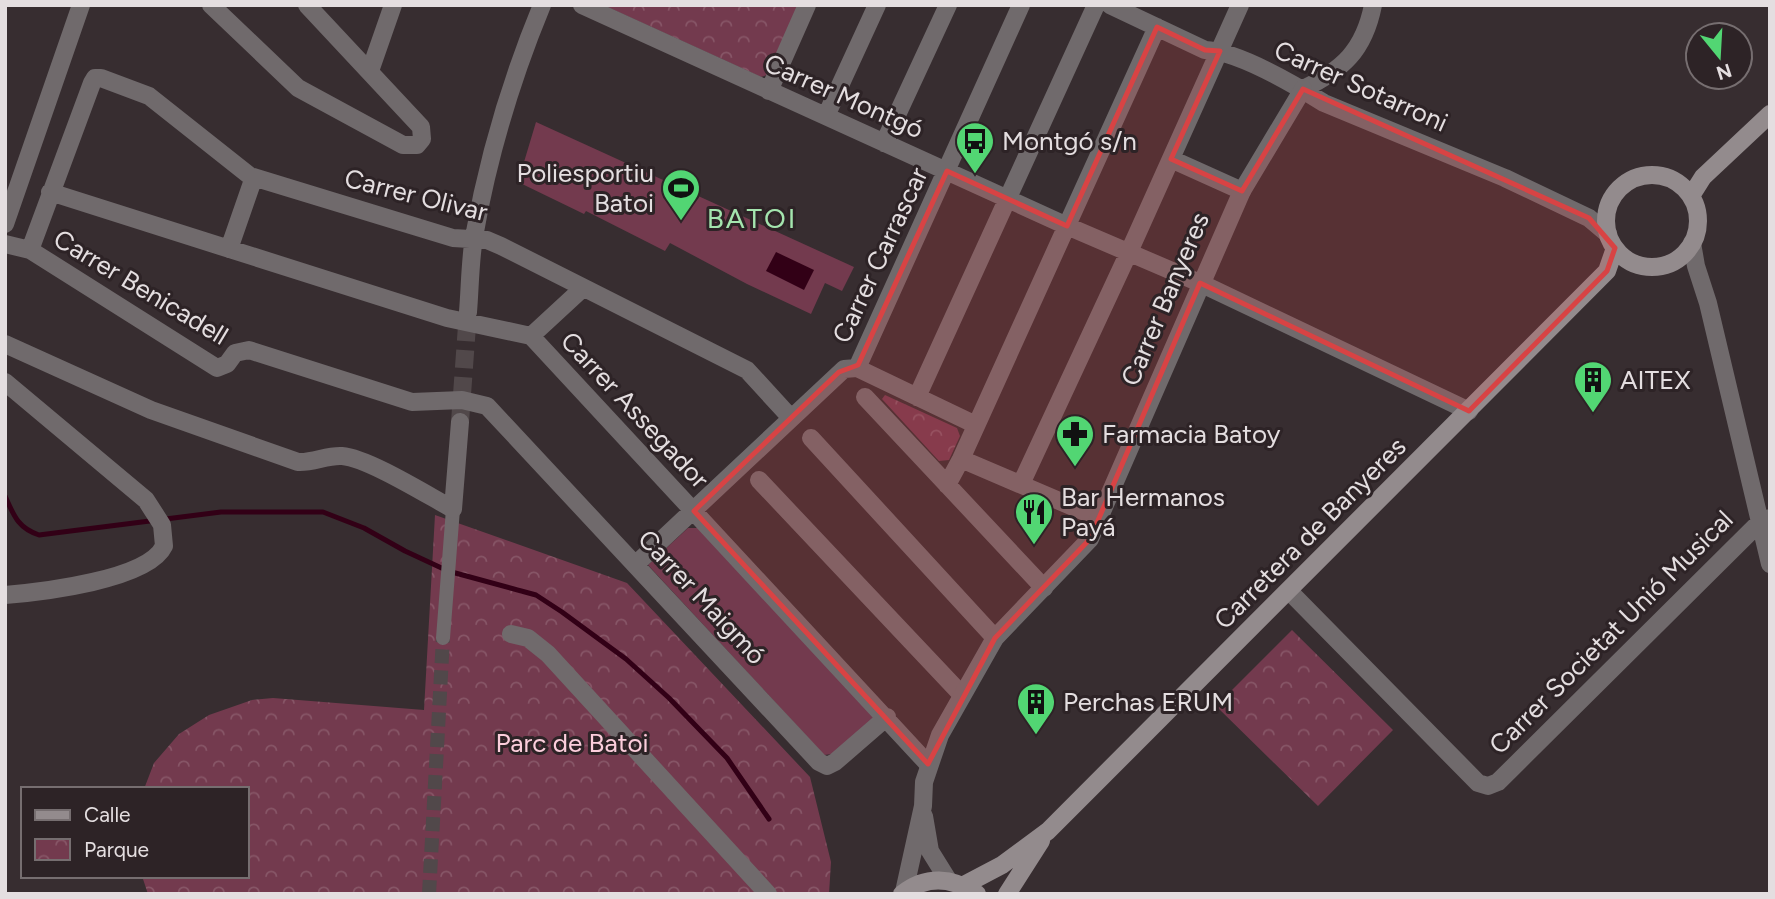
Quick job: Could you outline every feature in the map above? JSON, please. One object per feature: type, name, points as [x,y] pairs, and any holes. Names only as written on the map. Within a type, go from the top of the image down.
[{"type":"main road","points":[[1690,196],[1703,177],[1770,114]]},
{"type":"main road","points":[[1648,175],[1663,176],[1677,182],[1696,205],[1699,220],[1692,243],[1678,259],[1664,266],[1634,264],[1621,256],[1597,216],[1620,187],[1633,179],[1648,175]]},
{"type":"main road","points":[[1677,182],[1703,177]]},
{"type":"main road","name":"Carretera de Banyeres","points":[[903,893],[920,883],[963,886],[1002,864],[1048,831],[1607,271],[1612,241]]},
{"type":"main road","points":[[1607,271],[1634,264]]},
{"type":"main road","name":"Carretera de Banyeres","points":[[1007,894],[1048,831]]},
{"type":"street","points":[[5,223],[81,5]]},
{"type":"street","points":[[211,5],[298,88],[403,145],[417,145],[422,139],[421,127],[307,5]]},
{"type":"street","points":[[370,71],[393,5]]},
{"type":"street","points":[[468,312],[474,239],[496,138],[519,61],[542,5]]},
{"type":"street","name":"Carrer Montgó","points":[[582,5],[1067,226],[1200,283],[1469,411]]},
{"type":"street","points":[[769,91],[807,5]]},
{"type":"street","points":[[826,116],[877,5]]},
{"type":"street","points":[[884,143],[948,5]]},
{"type":"street","name":"Carrer Carrascar","points":[[636,564],[844,369],[857,368],[1021,5]]},
{"type":"street","points":[[918,397],[1096,5]]},
{"type":"street","name":"Carrer Sotarroni","points":[[1110,5],[1205,50],[1220,51],[1303,89],[1324,103],[1597,216]]},
{"type":"street","points":[[1021,484],[1240,5]]},
{"type":"street","name":"Carrer Banyeres","points":[[903,893],[923,806],[924,782],[940,736],[995,638],[1086,545],[1242,191],[1303,89],[1330,75],[1351,57],[1364,34],[1373,5]]},
{"type":"street","points":[[947,485],[1157,27]]},
{"type":"street","name":"Carrer Olivar","points":[[50,192],[95,78],[149,96],[245,173],[254,177],[453,238],[487,240],[500,246],[747,370],[791,418]]},
{"type":"street","points":[[1171,159],[1242,191]]},
{"type":"street","points":[[229,249],[254,177]]},
{"type":"street","points":[[30,250],[50,192]]},
{"type":"street","name":"Carrer Assegador","points":[[50,192],[446,318],[531,336],[929,764]]},
{"type":"street","points":[[1692,243],[1765,520],[1770,564]]},
{"type":"street","name":"Carrer Benicadell","points":[[5,244],[30,250],[217,368],[227,364],[235,353],[249,350],[412,402],[462,400],[487,406]]},
{"type":"street","points":[[1678,259],[1696,266]]},
{"type":"street","points":[[531,336],[583,288]]},
{"type":"street","points":[[5,344],[151,410],[298,462],[344,456],[360,460],[453,509]]},
{"type":"street","points":[[857,368],[976,425]]},
{"type":"street","points":[[5,382],[146,500],[155,511],[164,534],[161,553],[141,565],[62,590],[5,596]]},
{"type":"street","points":[[865,397],[1044,588]]},
{"type":"street","name":"Carrer Maigmó","points":[[487,406],[819,762],[827,766],[835,762],[887,717]]},
{"type":"street","points":[[443,638],[460,422]]},
{"type":"street","points":[[811,438],[995,638]]},
{"type":"street","points":[[961,459],[1099,518]]},
{"type":"street","points":[[759,480],[962,695]]},
{"type":"street","name":"Carrer Societat Unió Musical","points":[[1289,591],[1478,783],[1488,786],[1498,782],[1765,520]]},
{"type":"street","points":[[511,634],[528,638],[548,654],[768,894]]},
{"type":"street","name":"Carrer Banyeres","points":[[923,806],[930,851],[963,886]]},
{"type":"highlighted area","points":[[1157,27],[1205,50],[1220,51],[1171,159],[1242,191],[1303,89],[1589,218],[1615,248],[1607,271],[1469,411],[1200,283],[1090,539],[995,638],[928,764],[694,511],[839,372],[858,365],[947,171],[1067,226]]},
{"type":"green space","points":[[603,5],[800,5],[767,75],[761,77]]},
{"type":"green space","name":"Poliesportiu Batoi","points":[[536,122],[854,267],[842,291],[825,283],[811,314],[670,243],[665,251],[586,211],[584,214],[518,182]]},
{"type":"green space","points":[[885,395],[957,428],[960,436],[949,460],[939,461],[882,399]]},
{"type":"green space","name":"Parc de Batoi","points":[[435,515],[627,583],[810,777],[831,862],[829,894],[148,894],[143,878],[248,878],[248,787],[145,787],[154,763],[179,734],[209,715],[252,700],[273,698],[424,710]]},
{"type":"green space","points":[[688,528],[698,528],[874,715],[873,722],[832,754],[824,755],[648,565]]},
{"type":"green space","points":[[1292,630],[1393,730],[1318,806],[1216,706]]},
{"type":"shaded area","points":[[776,252],[814,270],[804,290],[766,271]]},
{"type":"waterway","points":[[5,496],[21,525],[39,535],[221,512],[323,512],[364,528],[448,571],[536,595],[626,659],[669,698],[727,758],[769,819]]},
{"type":"tunnel","points":[[460,422],[468,312]]},
{"type":"tunnel","points":[[429,894],[443,638]]},
{"type":"place","name":"Montgó s/n","points":[[975,175]]},
{"type":"place","name":"Poliesportiu Batoi","points":[[681,222]]},
{"type":"place","name":"AITEX","points":[[1593,414]]},
{"type":"place","name":"Farmacia Batoy","points":[[1075,468]]},
{"type":"place","name":"Bar Hermanos Payá","points":[[1034,546]]},
{"type":"place","name":"Perchas ERUM","points":[[1036,736]]},
{"type":"district","name":"BATOI","points":[[752,218]]}]
